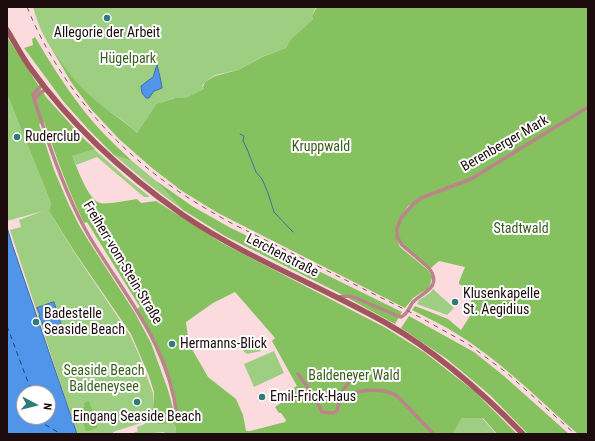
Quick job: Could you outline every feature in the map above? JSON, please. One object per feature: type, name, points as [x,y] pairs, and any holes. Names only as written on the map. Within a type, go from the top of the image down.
[{"type":"main road","points":[[7,30],[31,69],[45,87]]},
{"type":"main road","name":"Lerchenstraße","points":[[45,87],[68,115],[111,158],[183,215],[235,246],[387,324],[426,349],[486,397],[523,434]]},
{"type":"street","name":"Freiherr-vom-Stein-Straße","points":[[45,87],[33,94],[58,169],[72,203],[89,236],[137,309],[155,342],[172,386],[176,402],[177,417]]},
{"type":"street","name":"Berenberger Mark","points":[[338,298],[348,296],[402,317],[406,314],[411,304],[431,288],[434,280],[432,272],[402,245],[397,237],[398,225],[401,218],[409,208],[420,198],[471,179],[588,107]]},
{"type":"street","points":[[298,374],[315,397],[322,412],[333,413],[337,411],[340,396],[355,374]]},
{"type":"street","points":[[340,396],[342,397],[368,390],[391,393],[398,398],[434,434]]},
{"type":"green space","name":"Hügelpark","points":[[33,7],[316,7],[312,16],[313,19],[291,39],[286,48],[261,57],[238,70],[215,75],[205,82],[202,86],[204,89],[185,98],[174,98],[156,104],[137,133],[127,123],[93,99],[72,78],[49,45],[36,18]]},
{"type":"green space","name":"Kruppwald","points":[[317,7],[588,7],[588,434],[578,434],[499,364],[465,339],[412,310],[415,306],[448,319],[461,330],[477,305],[471,302],[472,291],[459,284],[465,267],[439,261],[431,268],[401,243],[398,234],[397,240],[400,247],[428,270],[432,277],[430,285],[427,289],[413,298],[405,308],[218,213],[182,191],[152,168],[119,139],[91,109],[71,82],[53,51],[87,93],[137,133],[156,104],[175,98],[185,98],[204,89],[203,87],[205,82],[215,76],[238,70],[262,57],[286,48],[291,39],[313,19],[312,16]],"holes":[[[470,178],[417,202],[408,210],[400,221],[399,226],[400,218],[408,206],[419,198]]]},
{"type":"green space","name":"Baldeneyer Wald","points":[[7,37],[46,97],[95,149],[72,156],[87,190],[96,201],[100,203],[112,203],[137,199],[141,203],[156,201],[222,243],[386,328],[424,352],[474,391],[517,434],[497,434],[483,418],[462,418],[453,434],[175,434],[176,426],[172,423],[158,424],[153,410],[154,392],[149,376],[131,334],[74,251],[49,211],[51,203],[7,94]],"holes":[[[44,122],[67,186],[84,223],[87,222],[140,307],[136,310],[165,372],[176,411],[174,412],[168,390],[151,343],[135,313],[79,225],[69,205],[54,170],[39,124]],[[235,292],[275,338],[272,341],[297,386],[282,394],[285,400],[275,407],[286,420],[285,422],[250,431],[246,431],[243,415],[236,399],[208,377],[189,344],[186,322],[213,303]]]},
{"type":"green space","points":[[35,37],[75,99],[105,135],[132,161],[114,155],[63,101],[24,48],[33,45],[32,39]]},
{"type":"green space","name":"Seaside Beach Baldeneysee","points":[[7,94],[51,203],[49,211],[74,252],[130,335],[153,393],[153,410],[176,426],[175,434],[164,434],[164,432],[153,434],[131,434],[138,431],[137,427],[145,424],[144,422],[113,432],[113,434],[77,434],[10,230],[21,227],[19,220],[43,211],[7,221]]},
{"type":"green space","points":[[94,149],[150,197],[144,197],[97,157],[76,165],[72,156]]},
{"type":"green space","points":[[114,155],[132,161],[155,180],[183,210],[151,186]]},
{"type":"green space","points":[[155,180],[192,206],[229,227],[402,312],[395,324],[337,292],[225,236],[183,210]]},
{"type":"green space","points":[[433,289],[454,308],[447,315],[417,304],[419,300],[430,293]]},
{"type":"green space","points":[[409,316],[474,352],[504,376],[569,434],[528,434],[490,395],[447,359],[401,328]]},
{"type":"green space","points":[[245,336],[256,340],[261,351],[247,354],[241,347],[240,343],[240,338]]},
{"type":"green space","points":[[274,351],[284,373],[254,387],[244,364]]},
{"type":"green space","points":[[89,401],[97,428],[86,431],[79,409],[85,407],[84,403]]},
{"type":"green space","points":[[462,418],[482,418],[496,434],[453,434]]},
{"type":"water","points":[[157,65],[162,88],[154,91],[149,98],[146,98],[142,93],[141,86],[153,77]]},
{"type":"water","points":[[7,227],[12,244],[77,434],[7,434]]},
{"type":"water","points":[[54,302],[62,327],[45,333],[37,308]]},
{"type":"waterway","points":[[240,134],[244,136],[243,141],[256,172],[262,179],[274,212],[293,232]]},
{"type":"ferry route","points":[[7,326],[29,385]]},
{"type":"ferry route","points":[[46,425],[61,434]]},
{"type":"railway","points":[[27,7],[39,33],[67,81],[102,125],[142,164],[188,198],[231,223],[412,313],[468,344],[507,373],[575,434]]},
{"type":"place","name":"Allegorie der Arbeit","points":[[107,18]]},
{"type":"place","name":"Ruderclub","points":[[17,137]]},
{"type":"place","name":"Klusenkapelle St. Aegidius","points":[[455,302]]},
{"type":"place","name":"Badestelle Seaside Beach","points":[[36,322]]},
{"type":"place","name":"Hermanns-Blick","points":[[172,344]]},
{"type":"place","name":"Emil-Frick-Haus","points":[[262,397]]},
{"type":"place","name":"Eingang Seaside Beach","points":[[137,402]]},
{"type":"park label","name":"Stadtwald","points":[[521,229]]}]
